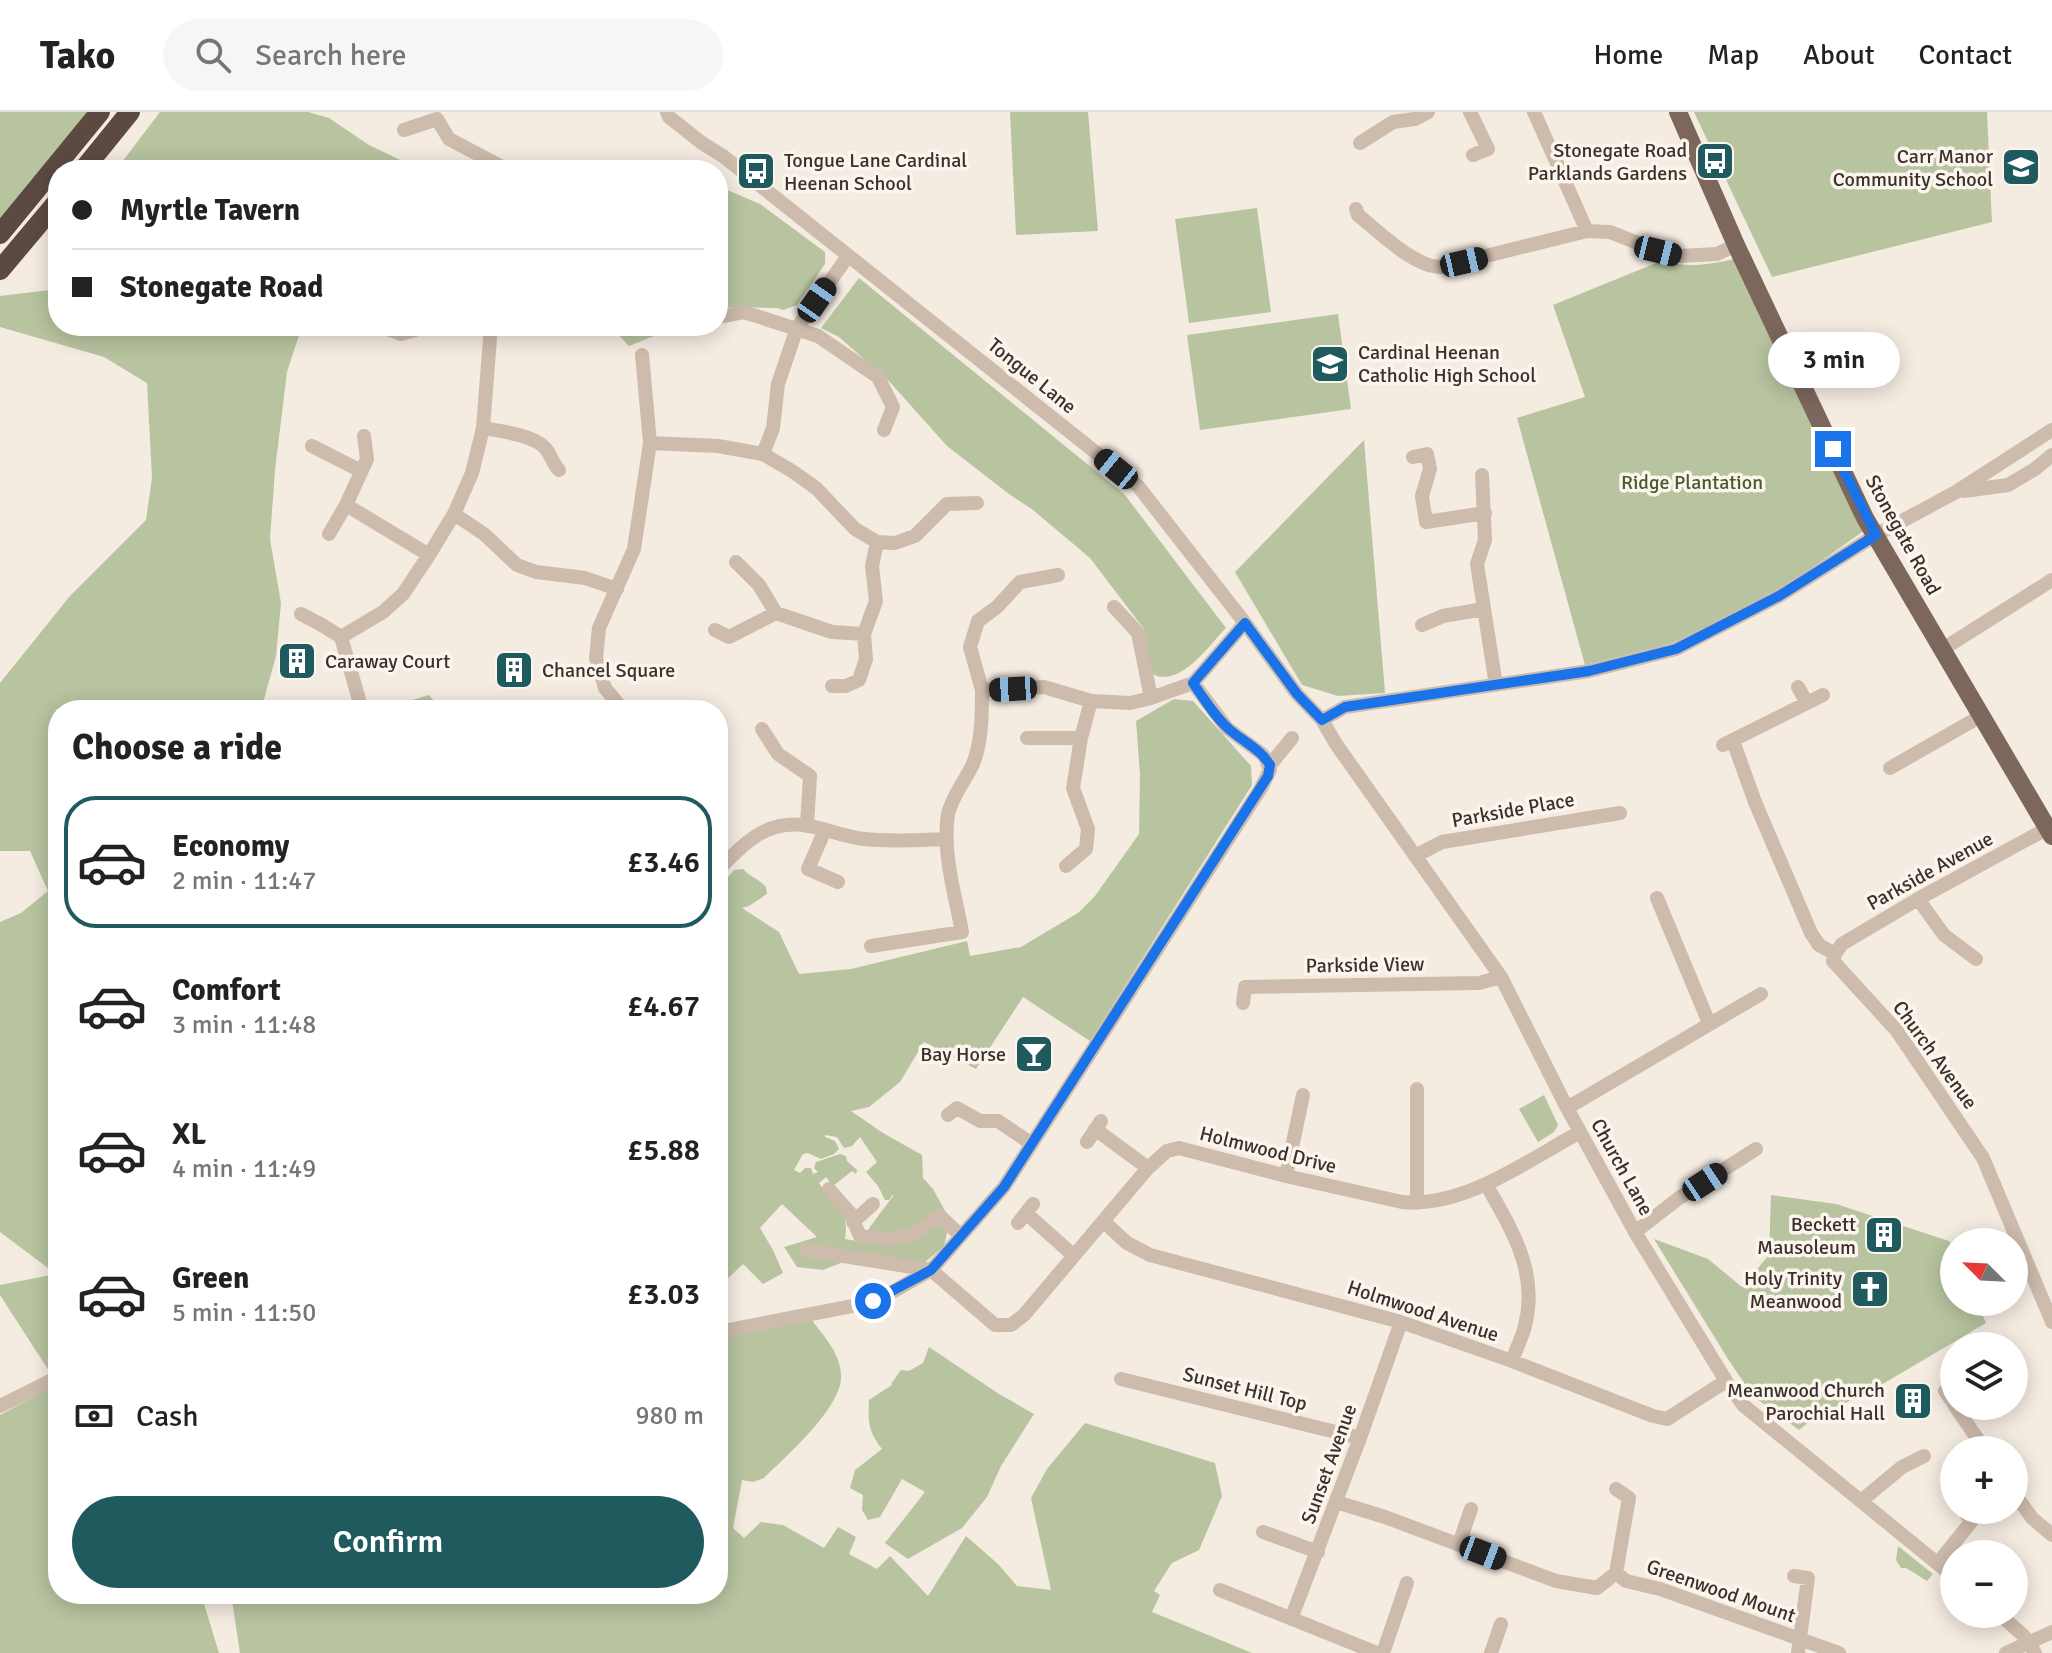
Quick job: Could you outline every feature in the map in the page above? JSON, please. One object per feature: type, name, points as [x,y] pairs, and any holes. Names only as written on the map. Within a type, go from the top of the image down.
[{"type":"highway","points":[[61,160],[100,112]]},
{"type":"highway","points":[[91,160],[130,112]]},
{"type":"highway","points":[[0,234],[48,175]]},
{"type":"highway","points":[[0,270],[48,213]]},
{"type":"main road","name":"Stonegate Road","points":[[1678,112],[1736,245],[1865,518],[2050,832]]},
{"type":"street","name":"Tongue Lane","points":[[667,112],[669,117],[723,156],[1138,486],[1297,694],[1322,720]]},
{"type":"street","points":[[1360,143],[1393,122],[1415,119],[1428,112]]},
{"type":"street","points":[[1470,112],[1488,149],[1473,155]]},
{"type":"street","points":[[1534,112],[1587,231]]},
{"type":"street","points":[[404,130],[437,119],[449,139],[486,160]]},
{"type":"street","points":[[1356,209],[1358,215],[1406,253],[1430,267],[1482,258],[1587,231],[1610,232],[1658,251],[1680,256],[1717,254],[1736,245]]},
{"type":"street","points":[[763,454],[773,428],[778,384],[797,328],[848,256]]},
{"type":"street","points":[[728,315],[744,312],[818,336],[878,377],[893,407],[884,430]]},
{"type":"street","points":[[341,637],[383,612],[403,594],[454,514],[472,473],[483,428],[490,336]]},
{"type":"street","points":[[615,700],[605,688],[596,658],[599,628],[634,549],[650,443],[642,355]]},
{"type":"street","points":[[483,428],[510,432],[544,446],[559,470]]},
{"type":"street","points":[[1322,720],[1345,707],[1589,671],[1676,649],[1779,596],[1876,535],[1956,492],[2052,430]]},
{"type":"street","points":[[329,534],[369,465],[364,436]]},
{"type":"street","points":[[650,443],[718,446],[763,454],[816,488],[855,529],[877,542],[895,543],[915,536],[947,504],[977,503]]},
{"type":"street","points":[[312,446],[369,465]]},
{"type":"street","points":[[1413,457],[1427,454],[1430,469],[1422,496],[1426,522],[1485,513]]},
{"type":"street","points":[[1956,492],[2008,485],[2052,455]]},
{"type":"street","points":[[1482,475],[1485,540],[1477,564],[1496,685]]},
{"type":"street","points":[[346,505],[429,555]]},
{"type":"street","points":[[454,514],[484,534],[517,565],[536,572],[585,578],[617,589]]},
{"type":"street","points":[[832,686],[846,686],[859,680],[866,659],[864,634],[876,601],[872,566],[877,542]]},
{"type":"street","points":[[736,562],[759,585],[776,613],[832,632],[864,634]]},
{"type":"street","points":[[871,946],[962,932],[946,839],[950,809],[974,761],[981,727],[982,690],[970,647],[978,621],[997,607],[1020,582],[1058,575]]},
{"type":"street","points":[[1943,649],[2052,580]]},
{"type":"street","points":[[1114,607],[1138,633],[1151,698]]},
{"type":"street","points":[[1422,625],[1443,616],[1484,609]]},
{"type":"street","points":[[715,630],[729,637],[776,613]]},
{"type":"street","points":[[301,614],[341,637],[359,700]]},
{"type":"street","points":[[982,690],[1044,687],[1091,701],[1130,703],[1151,698],[1193,683],[1245,623]]},
{"type":"street","points":[[1193,683],[1227,728],[1262,754],[1270,765]]},
{"type":"street","points":[[1798,687],[1807,703],[1823,695]]},
{"type":"street","points":[[1066,866],[1086,849],[1088,829],[1073,788],[1091,701]]},
{"type":"street","name":"Church Avenue","points":[[1807,703],[1728,743],[1811,933],[1819,945],[1835,954],[1833,961],[1897,1031],[1983,1158],[2052,1322]]},
{"type":"street","points":[[1890,768],[1981,716]]},
{"type":"street","name":"Church Lane","points":[[1322,720],[1501,977],[1567,1108],[1635,1232],[1743,1405],[1938,1563]]},
{"type":"street","points":[[762,729],[778,754],[810,776],[807,825]]},
{"type":"street","points":[[1027,738],[1081,738]]},
{"type":"street","points":[[728,1330],[863,1304],[931,1270],[1004,1187],[1261,788],[1270,765],[1292,738]]},
{"type":"street","name":"Parkside Place","points":[[1415,856],[1442,842],[1620,813]]},
{"type":"street","points":[[728,860],[764,830],[784,825],[807,825],[863,839],[946,839]]},
{"type":"street","points":[[825,830],[808,869],[838,882]]},
{"type":"street","name":"Parkside Avenue","points":[[1835,954],[1842,944],[1918,899],[2050,832]]},
{"type":"street","points":[[1657,898],[1709,1023]]},
{"type":"street","points":[[1918,899],[1944,935],[1976,959]]},
{"type":"street","name":"Parkside View","points":[[1243,1003],[1245,987],[1479,983],[1501,977]]},
{"type":"street","points":[[1567,1108],[1761,994]]},
{"type":"street","points":[[1417,1089],[1417,1203]]},
{"type":"street","points":[[1286,1176],[1303,1095]]},
{"type":"street","points":[[948,1115],[957,1108],[980,1121],[998,1121],[1032,1144]]},
{"type":"street","points":[[1094,1131],[1148,1168]]},
{"type":"street","name":"Holmwood Drive","points":[[931,1270],[995,1325],[1011,1325],[1024,1315],[1148,1168],[1167,1151],[1179,1148],[1286,1176],[1417,1203],[1440,1201],[1486,1184],[1580,1132]]},
{"type":"street","points":[[1635,1232],[1679,1198],[1756,1149]]},
{"type":"street","points":[[1486,1184],[1517,1239],[1529,1295],[1525,1325],[1512,1361]]},
{"type":"street","points":[[829,1189],[850,1213],[860,1236],[893,1239],[913,1234],[940,1216],[961,1236]]},
{"type":"street","points":[[853,1222],[873,1204]]},
{"type":"street","points":[[1026,1214],[1073,1255]]},
{"type":"street","name":"Holmwood Avenue","points":[[1103,1221],[1127,1243],[1150,1255],[1401,1322],[1653,1416],[1667,1419],[1726,1381]]},
{"type":"street","points":[[806,1250],[931,1270]]},
{"type":"street","name":"Sunset Avenue","points":[[1291,1619],[1401,1322]]},
{"type":"street","name":"Sunset Hill Top","points":[[1121,1379],[1360,1438]]},
{"type":"street","points":[[0,1406],[48,1382]]},
{"type":"street","points":[[1861,1501],[1902,1467],[1924,1456]]},
{"type":"street","points":[[1616,1489],[1629,1498],[1616,1573]]},
{"type":"street","name":"Greenwood Mount","points":[[1336,1502],[1385,1517],[1556,1581],[1597,1588],[1616,1573],[1626,1581],[1660,1589],[1799,1646],[1839,1653]]},
{"type":"street","points":[[1459,1544],[1471,1509]]},
{"type":"street","points":[[2028,1512],[2052,1535]]},
{"type":"street","points":[[1938,1563],[1969,1524]]},
{"type":"street","points":[[1263,1532],[1318,1552]]},
{"type":"street","points":[[1794,1576],[1808,1578],[1799,1646]]},
{"type":"street","points":[[1220,1590],[1380,1653],[1407,1583]]},
{"type":"street","points":[[1491,1653],[1501,1624]]},
{"type":"street","points":[[2013,1628],[2032,1648]]},
{"type":"street","points":[[2006,1653],[2032,1648],[2052,1632]]},
{"type":"green space","points":[[0,112],[100,112],[61,160],[48,160],[48,175],[0,234]]},
{"type":"green space","points":[[160,112],[308,112],[329,118],[369,145],[400,160],[124,160]]},
{"type":"green space","points":[[1010,112],[1088,112],[1098,231],[1016,235]]},
{"type":"green space","points":[[1694,112],[1987,112],[1992,222],[1772,277]]},
{"type":"green space","points":[[728,190],[760,204],[825,252],[825,264],[797,305],[783,310],[728,307]]},
{"type":"green space","points":[[1257,208],[1271,312],[1189,323],[1175,219]]},
{"type":"green space","name":"Ridge Plantation","points":[[1734,259],[1865,530],[1776,593],[1672,643],[1585,665],[1517,418],[1585,397],[1553,305],[1661,261],[1698,265]]},
{"type":"green space","points":[[859,278],[1125,495],[1226,628],[1193,663],[1173,675],[1163,677],[1152,674],[1144,629],[1090,558],[1033,510],[947,446],[888,380],[839,337],[821,328]]},
{"type":"green space","points":[[48,290],[48,336],[299,336],[287,372],[275,470],[270,539],[281,603],[276,656],[264,700],[48,700],[48,891],[30,851],[0,851],[0,683],[70,596],[146,520],[152,478],[147,383],[104,357],[0,327],[0,296]]},
{"type":"green space","points":[[1338,314],[1351,409],[1200,430],[1187,335]]},
{"type":"green space","points":[[620,336],[654,336],[629,346]]},
{"type":"green space","points":[[1364,440],[1385,693],[1338,696],[1302,685],[1235,572]]},
{"type":"green space","points":[[429,695],[433,700],[412,700]]},
{"type":"green space","points":[[1174,699],[1193,701],[1251,766],[1252,785],[1090,1041],[1023,997],[976,1069],[924,1042],[900,1082],[869,1107],[851,1111],[922,1155],[923,1178],[933,1189],[950,1220],[944,1246],[924,1263],[843,1251],[841,1263],[823,1270],[797,1267],[784,1247],[817,1237],[782,1204],[760,1228],[783,1273],[763,1284],[743,1264],[728,1278],[728,877],[734,870],[743,869],[766,887],[767,894],[742,908],[779,932],[799,974],[851,969],[967,941],[970,956],[1021,947],[1078,913],[1095,896],[1139,834],[1140,775],[1136,721]],"holes":[[[825,1135],[837,1137],[844,1148],[852,1146],[860,1137],[877,1162],[866,1172],[885,1200],[893,1194],[863,1242],[845,1239],[843,1213],[819,1183],[826,1177],[833,1186],[852,1171],[856,1174],[857,1170],[846,1156],[840,1154],[816,1162],[814,1168],[818,1172],[813,1174],[811,1168],[805,1168],[800,1173],[794,1170],[803,1154],[821,1159],[839,1149],[835,1141]]]},
{"type":"green space","points":[[48,891],[48,1268],[0,1232],[0,922],[21,913]]},
{"type":"green space","points":[[1544,1095],[1558,1125],[1554,1132],[1538,1142],[1519,1109]]},
{"type":"green space","points":[[1771,1195],[1836,1204],[1940,1238],[1940,1316],[1983,1316],[1986,1323],[1971,1332],[1940,1332],[1940,1350],[1864,1395],[1819,1414],[1799,1430],[1753,1396],[1654,1239],[1708,1259],[1742,1287],[1769,1255]]},
{"type":"green space","points":[[48,1276],[48,1369],[0,1295],[0,1285]]},
{"type":"green space","points":[[811,1319],[838,1359],[841,1374],[833,1401],[799,1444],[764,1478],[753,1482],[742,1480],[733,1528],[744,1538],[761,1522],[783,1525],[824,1548],[838,1527],[856,1537],[849,1554],[877,1569],[890,1556],[928,1596],[966,1536],[998,1564],[1017,1586],[1051,1590],[1031,1498],[1047,1469],[1085,1423],[1215,1463],[1222,1496],[1199,1550],[1172,1563],[1154,1591],[1160,1595],[1152,1612],[1252,1653],[240,1653],[233,1604],[728,1604],[728,1336]]},
{"type":"green space","points":[[929,1347],[1034,1414],[1001,1466],[987,1497],[962,1528],[908,1559],[885,1543],[925,1492],[902,1479],[880,1517],[868,1520],[862,1510],[863,1495],[850,1488],[855,1470],[882,1449],[870,1426],[869,1400],[892,1385],[901,1370],[909,1371],[923,1363]]},
{"type":"green space","points":[[48,1389],[48,1604],[204,1604],[219,1653],[0,1653],[0,1415]]},
{"type":"green space","points":[[1898,1546],[1933,1574],[1927,1581],[1901,1568],[1896,1560]]},
{"type":"place","name":"Stonegate Road Parklands Gardens","points":[[1715,161]]},
{"type":"place","name":"Carr Manor Community School","points":[[2021,167]]},
{"type":"place","name":"Tongue Lane Cardinal Heenan School","points":[[756,171]]},
{"type":"place","name":"Cardinal Heenan Catholic High School","points":[[1330,364]]},
{"type":"place","name":"Caraway Court","points":[[297,661]]},
{"type":"place","name":"Chancel Square","points":[[514,670]]},
{"type":"place","name":"Bay Horse","points":[[1034,1054]]},
{"type":"place","name":"Beckett Mausoleum","points":[[1884,1235]]},
{"type":"place","name":"Holy Trinity Meanwood","points":[[1870,1289]]},
{"type":"place","name":"Meanwood Church Parochial Hall","points":[[1913,1401]]},
{"type":"route","points":[[873,1301],[931,1270],[1004,1187],[1268,776],[1270,765],[1262,754],[1227,728],[1193,683],[1245,623],[1297,694],[1322,720],[1345,707],[1589,671],[1676,649],[1779,596],[1876,535],[1833,449]]}]
